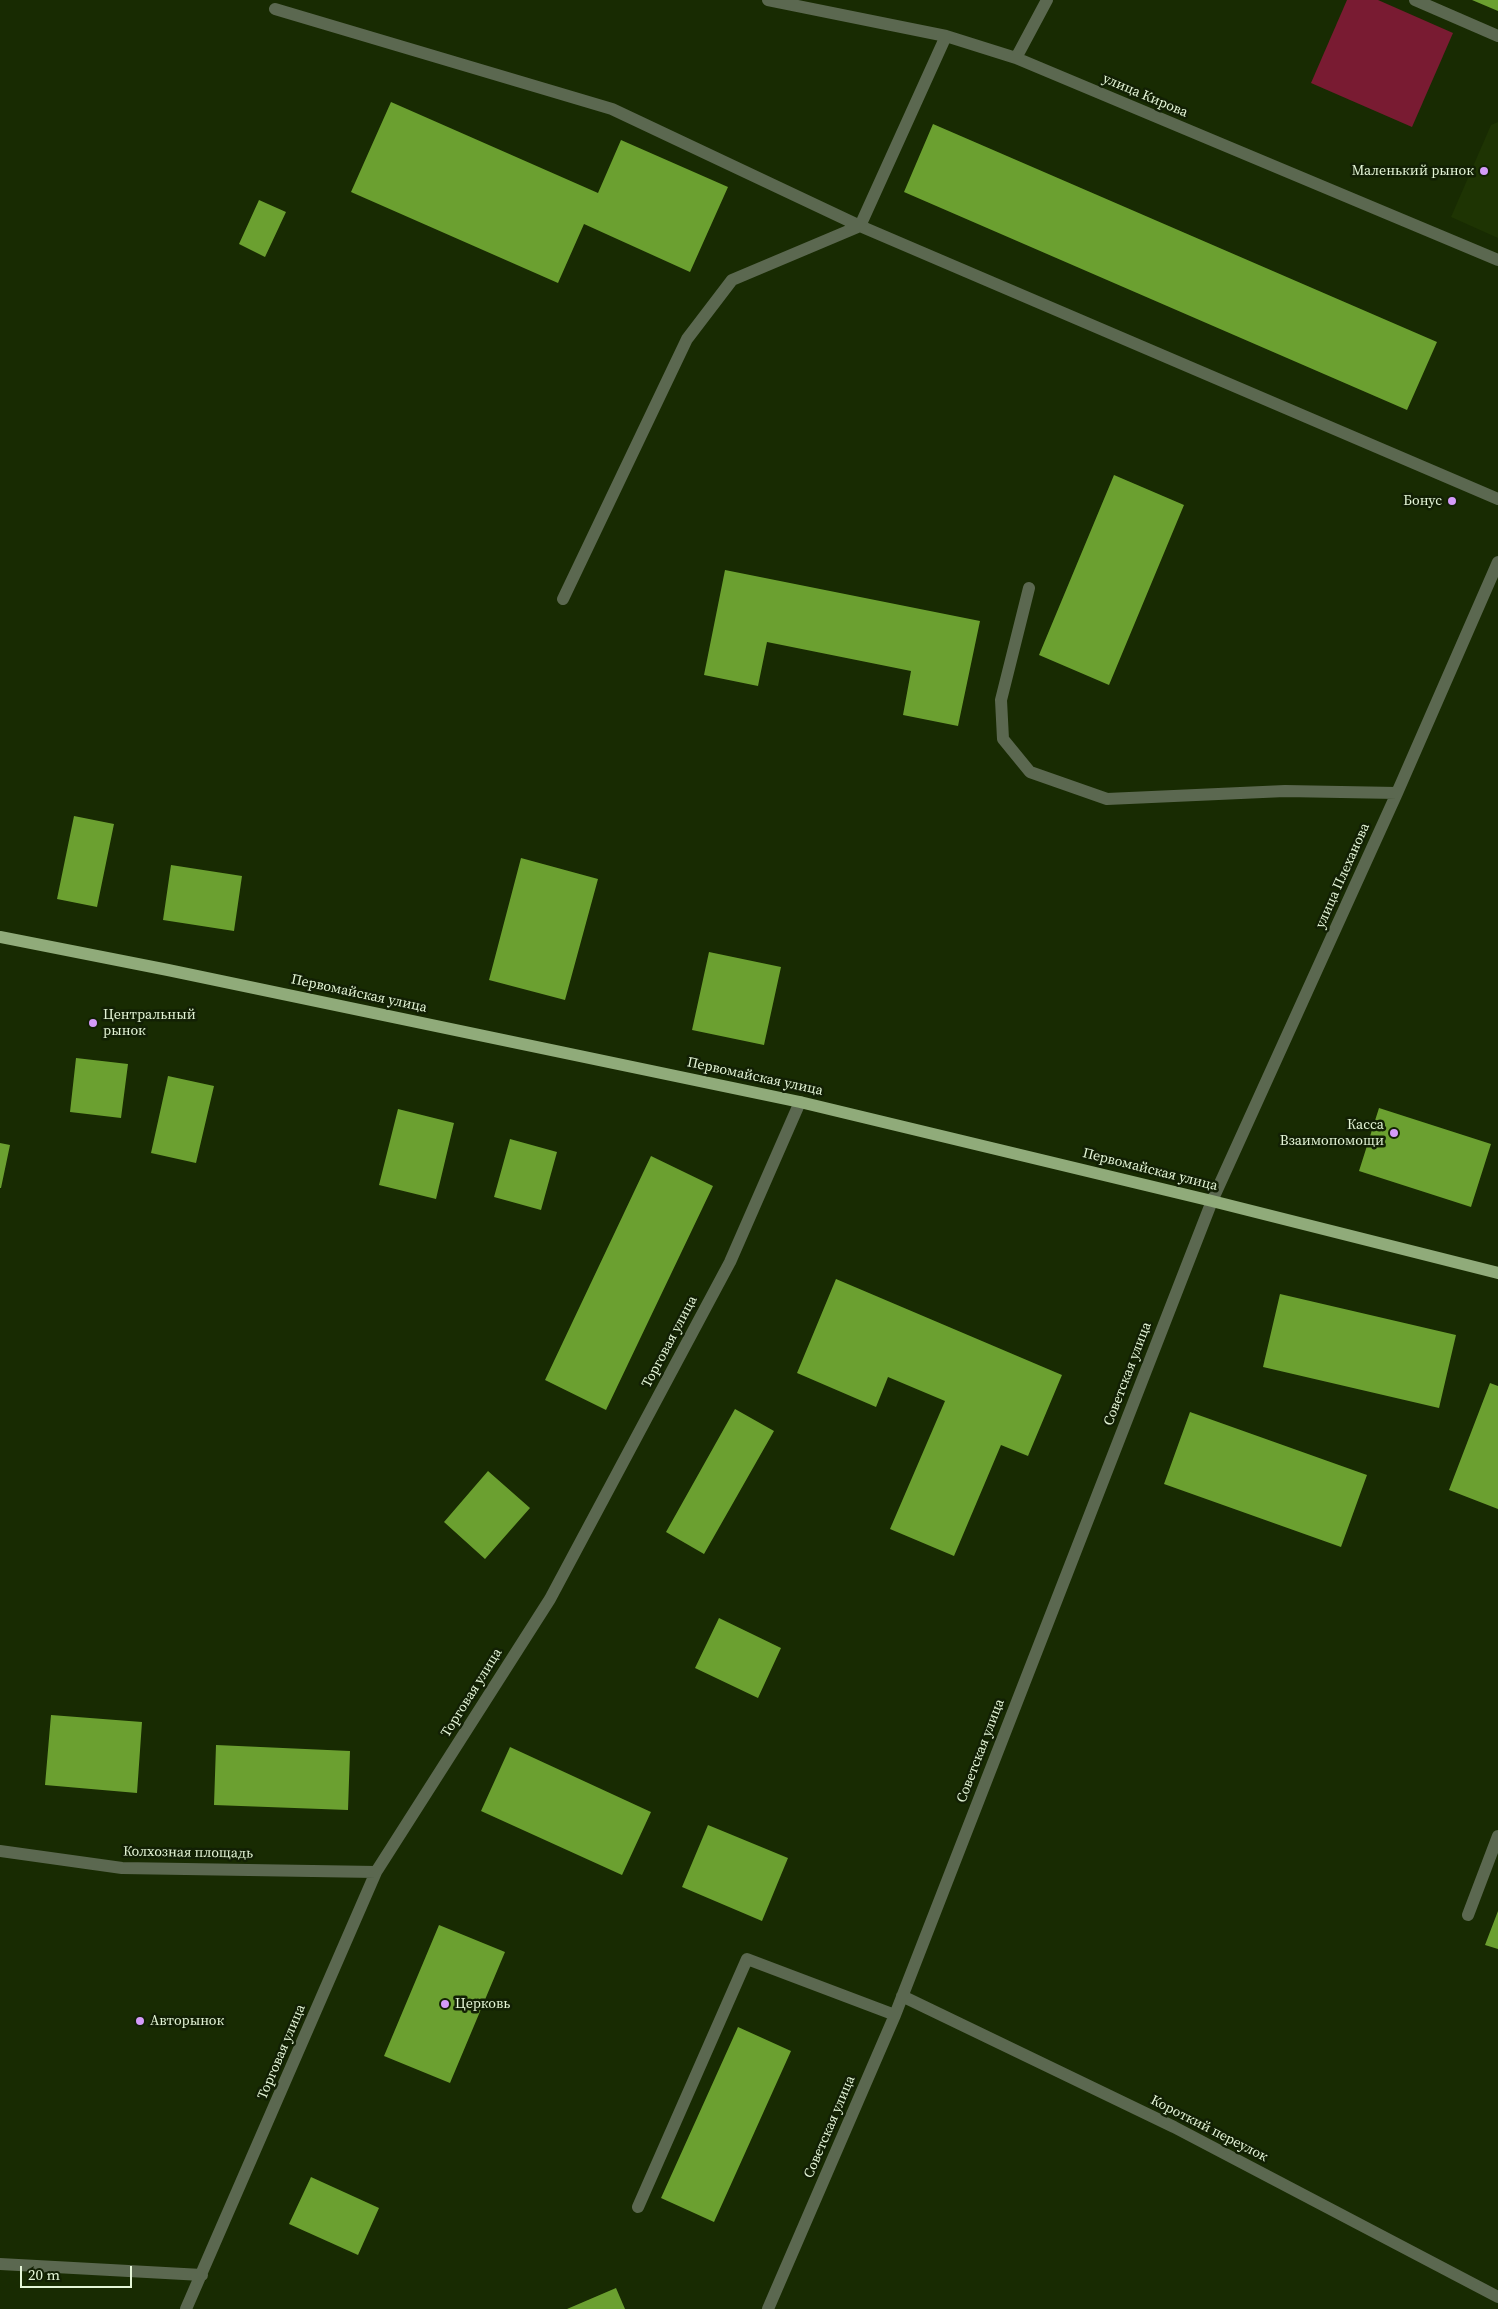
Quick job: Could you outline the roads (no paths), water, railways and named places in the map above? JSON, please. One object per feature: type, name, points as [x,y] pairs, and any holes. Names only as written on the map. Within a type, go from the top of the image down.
[{"type":"main road","name":"Первомайская улица","points":[[0,937],[168,970],[800,1102],[1212,1201],[1498,1273]]},
{"type":"street","name":"улица Кирова","points":[[768,0],[946,36],[1016,58],[1498,260]]},
{"type":"street","points":[[1016,58],[1047,0]]},
{"type":"street","points":[[1415,0],[1498,36]]},
{"type":"street","points":[[275,9],[612,109],[860,226],[1498,499]]},
{"type":"street","points":[[563,599],[687,339],[732,280],[860,226],[946,36]]},
{"type":"street","name":"улица Плеханова","points":[[1212,1201],[1397,792],[1493,586],[1498,562]]},
{"type":"street","points":[[1029,588],[1001,700],[1003,739],[1030,772],[1107,799],[1285,791],[1397,792]]},
{"type":"street","name":"Торговая улица","points":[[186,2309],[376,1872],[550,1599],[730,1262],[800,1102]]},
{"type":"street","name":"Советская улица","points":[[768,2309],[902,1996],[1212,1201]]},
{"type":"street","points":[[1468,1915],[1498,1836]]},
{"type":"street","name":"Колхозная площадь","points":[[0,1851],[122,1868],[376,1872]]},
{"type":"street","points":[[638,2207],[747,1960],[894,2014]]},
{"type":"street","name":"Короткий переулок","points":[[902,1996],[1174,2127],[1498,2297]]},
{"type":"street","points":[[0,2264],[202,2275]]},
{"type":"place","name":"Маленький рынок","points":[[1484,171]]},
{"type":"place","name":"Бонус","points":[[1452,501]]},
{"type":"place","name":"Центральный рынок","points":[[93,1023]]},
{"type":"place","name":"Касса Взаимопомощи","points":[[1394,1133]]},
{"type":"place","name":"Церковь","points":[[445,2004]]},
{"type":"place","name":"Авторынок","points":[[140,2021]]}]
